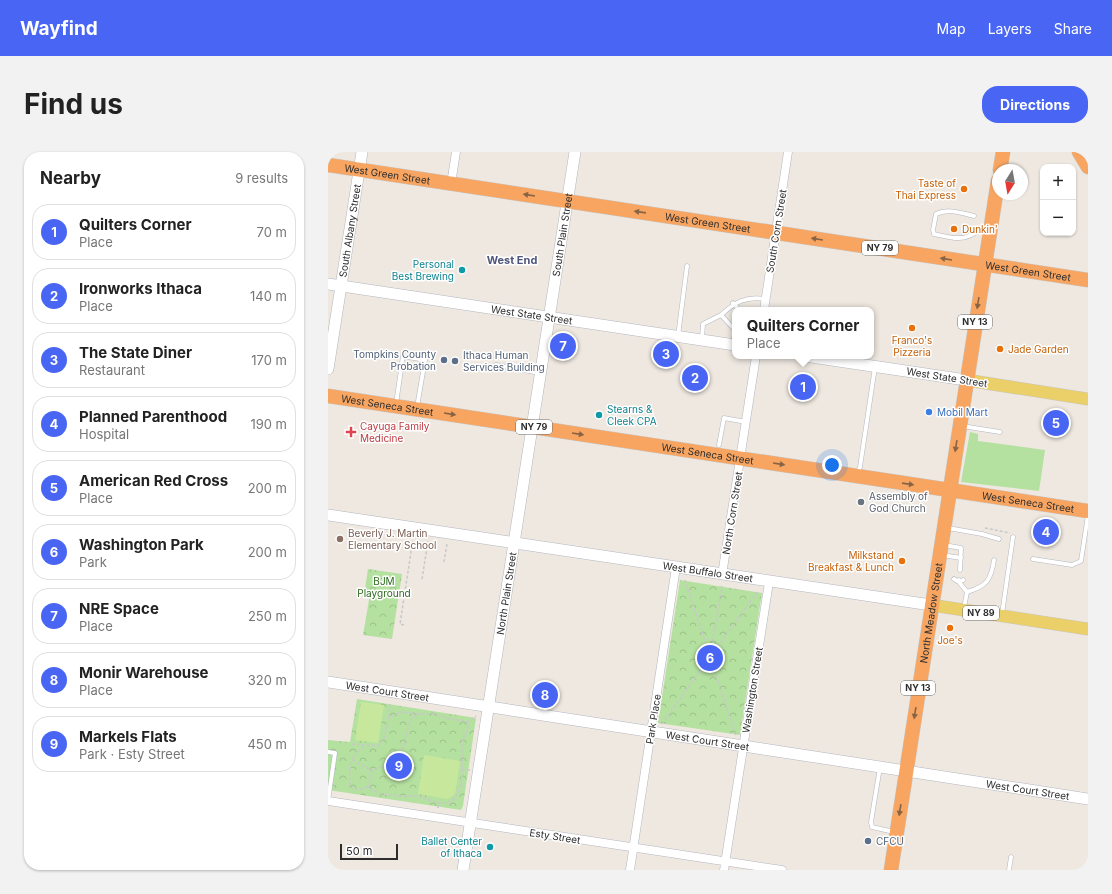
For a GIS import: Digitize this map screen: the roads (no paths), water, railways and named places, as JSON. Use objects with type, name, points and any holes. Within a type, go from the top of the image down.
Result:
[{"type":"highway","points":[[1001,164],[1003,152]]},
{"type":"highway","name":"West Green Street","points":[[328,165],[1088,280]]},
{"type":"highway","name":"NY 13","points":[[966,380],[995,200]]},
{"type":"highway","name":"North Meadow Street","points":[[891,870],[966,380]]},
{"type":"highway","name":"West Seneca Street","points":[[328,396],[1088,511]]},
{"type":"main road","name":"West State Street","points":[[966,380],[1088,399]]},
{"type":"main road","name":"West Buffalo Street","points":[[931,605],[1088,629]]},
{"type":"street","name":"South Albany Street","points":[[328,369],[362,152]]},
{"type":"street","points":[[452,184],[456,152]]},
{"type":"street","name":"South Plain Street","points":[[549,317],[575,152]]},
{"type":"street","name":"South Corn Street","points":[[764,307],[788,152]]},
{"type":"street","name":"West State Street","points":[[328,284],[732,345]]},
{"type":"street","name":"North Plain Street","points":[[463,870],[549,317]]},
{"type":"street","name":"North Corn Street","points":[[722,580],[756,359]]},
{"type":"street","name":"West State Street","points":[[826,359],[966,380]]},
{"type":"street","name":"West Buffalo Street","points":[[328,515],[676,567],[722,580],[769,582],[931,605]]},
{"type":"street","name":"Park Place","points":[[630,870],[633,847],[656,730],[676,567]]},
{"type":"street","name":"Washington Street","points":[[724,870],[769,582]]},
{"type":"street","name":"West Court Street","points":[[328,682],[656,730],[743,746],[1088,799]]},
{"type":"street","name":"Esty Street","points":[[328,801],[782,870]]},
{"type":"lane","points":[[974,216],[957,212],[941,212],[936,214],[933,230],[934,234],[961,238],[972,237],[978,231],[990,232]]},
{"type":"lane","points":[[678,336],[687,266]]},
{"type":"lane","points":[[702,340],[704,324],[721,315],[733,303],[756,297],[765,299]]},
{"type":"lane","points":[[733,303],[736,307]]},
{"type":"lane","points":[[721,315],[732,326]]},
{"type":"lane","points":[[396,406],[403,356],[425,360],[417,409]]},
{"type":"lane","points":[[496,365],[540,373]]},
{"type":"lane","points":[[857,476],[860,467],[875,366]]},
{"type":"lane","points":[[720,445],[724,418],[746,422]]},
{"type":"lane","points":[[959,425],[1000,432]]},
{"type":"lane","points":[[1033,559],[1072,565],[1078,564],[1081,561],[1088,516]]},
{"type":"lane","points":[[943,527],[1000,539]]},
{"type":"lane","points":[[1001,616],[1013,537]]},
{"type":"lane","points":[[940,549],[961,548],[960,570],[961,564]]},
{"type":"lane","points":[[940,549],[961,558]]},
{"type":"lane","points":[[967,592],[982,587],[992,574],[994,560]]},
{"type":"lane","points":[[958,580],[967,592],[963,610]]},
{"type":"lane","points":[[328,752],[335,753],[329,783],[328,801]]},
{"type":"lane","points":[[880,767],[871,822],[872,827],[896,833]]},
{"type":"lane","points":[[1009,870],[1011,857]]},
{"type":"place","name":"Taste of Thai Express","points":[[964,189]]},
{"type":"place","name":"Dunkin'","points":[[954,229]]},
{"type":"place","name":"Personal Best Brewing","points":[[462,270]]},
{"type":"place","name":"Franco's Pizzeria","points":[[912,328]]},
{"type":"place","name":"NRE Space","points":[[563,346]]},
{"type":"place","name":"Jade Garden","points":[[1000,349]]},
{"type":"place","name":"The State Diner","points":[[666,354]]},
{"type":"place","name":"Tompkins County Probation","points":[[444,360]]},
{"type":"place","name":"Ithaca Human Services Building","points":[[455,361]]},
{"type":"place","name":"Ironworks Ithaca","points":[[695,378]]},
{"type":"place","name":"Quilters Corner","points":[[803,387]]},
{"type":"place","name":"Mobil Mart","points":[[929,412]]},
{"type":"place","name":"Stearns & Cleek CPA","points":[[599,415]]},
{"type":"place","name":"American Red Cross","points":[[1056,423]]},
{"type":"place","name":"Cayuga Family Medicine","points":[[351,432]]},
{"type":"place","name":"Assembly of God Church","points":[[861,502]]},
{"type":"place","name":"Planned Parenthood","points":[[1046,532]]},
{"type":"place","name":"Beverly J. Martin Elementary School","points":[[340,539]]},
{"type":"place","name":"Milkstand Breakfast & Lunch","points":[[902,561]]},
{"type":"place","name":"Joe's","points":[[950,628]]},
{"type":"place","name":"Washington Park","points":[[710,658]]},
{"type":"place","name":"Monir Warehouse","points":[[545,695]]},
{"type":"place","name":"Markels Flats","points":[[399,766]]},
{"type":"place","name":"CFCU","points":[[868,841]]},
{"type":"place","name":"Ballet Center of Ithaca","points":[[490,847]]},
{"type":"district","name":"West End","points":[[512,260]]},
{"type":"park label","name":"BJM Playground","points":[[384,586]]}]
